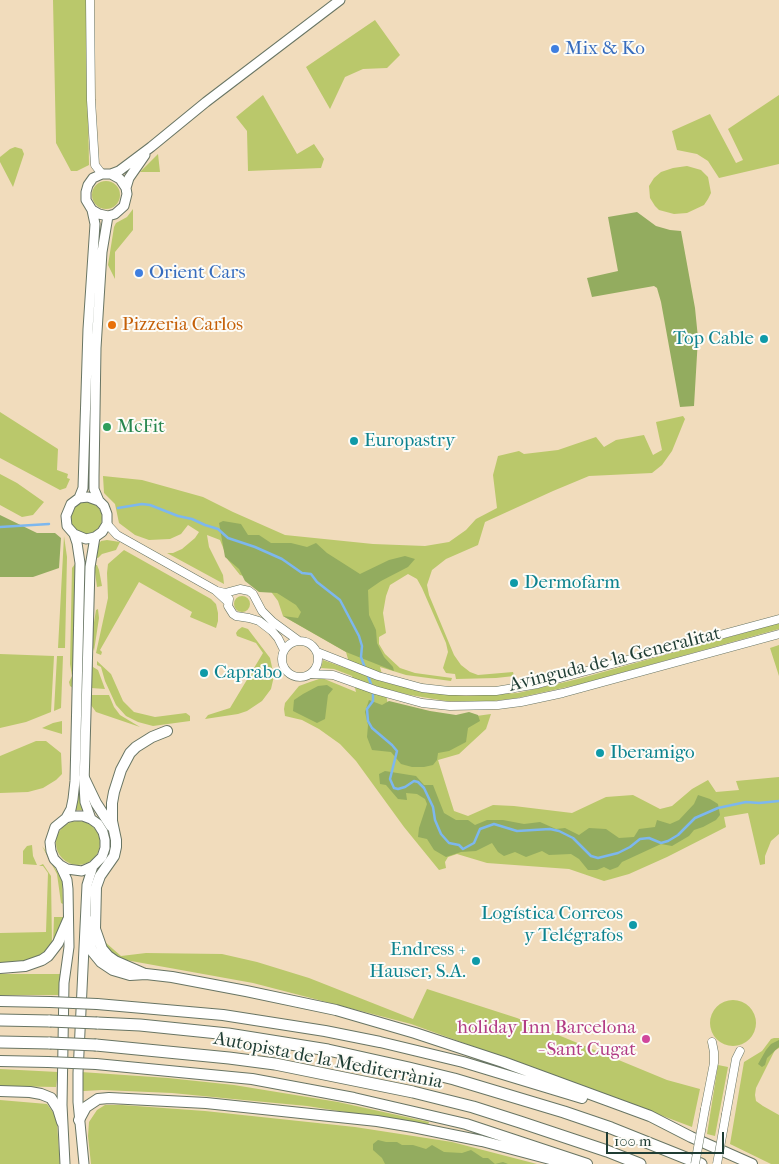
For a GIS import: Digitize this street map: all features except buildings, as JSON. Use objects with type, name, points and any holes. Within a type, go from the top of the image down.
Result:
[{"type":"highway","points":[[146,974],[108,956],[102,949],[97,939],[95,919],[96,887],[100,876],[114,856],[116,840],[112,814],[114,792],[125,761],[130,753],[141,743],[167,731]]},
{"type":"highway","points":[[84,778],[113,829]]},
{"type":"highway","points":[[0,968],[25,966],[42,960],[58,943],[68,920]]},
{"type":"highway","points":[[86,920],[88,940],[92,951],[101,962],[122,973],[130,975],[146,974],[228,987],[336,1010],[415,1033],[503,1062],[650,1116],[691,1137],[752,1164]]},
{"type":"highway","points":[[0,1001],[98,1004],[223,1015],[380,1042],[507,1074],[586,1099],[691,1137]]},
{"type":"highway","name":"Autopista de la Mediterrània","points":[[0,1020],[140,1025],[237,1036],[328,1050],[454,1079],[564,1112],[611,1128],[701,1164]]},
{"type":"highway","name":"Autopista de la Mediterrània","points":[[0,1042],[96,1045],[275,1064],[374,1083],[473,1107],[640,1164]]},
{"type":"highway","points":[[0,1061],[96,1064],[252,1079],[363,1100],[466,1124],[587,1164]]},
{"type":"highway","points":[[0,1091],[30,1092],[51,1098],[58,1109],[62,1122]]},
{"type":"highway","points":[[79,1120],[86,1107],[92,1102],[104,1098],[206,1104],[404,1125],[482,1140],[569,1164]]},
{"type":"main road","points":[[66,818],[73,800],[76,754],[80,563],[77,543],[74,534],[67,526],[66,516],[71,504],[79,498],[83,489],[84,474],[88,329],[95,224],[92,210],[86,200],[88,185],[93,178],[119,171],[152,147],[206,102],[340,0]]},
{"type":"main road","points":[[126,188],[129,178],[152,147]]},
{"type":"main road","points":[[92,210],[108,216],[115,214],[124,206],[127,194],[126,188],[120,179],[106,174]]},
{"type":"main road","points":[[91,819],[85,802],[84,778],[90,567],[97,536],[107,524],[106,510],[99,501],[94,489],[96,348],[102,252],[108,216]]},
{"type":"main road","points":[[79,498],[88,497],[99,501]]},
{"type":"main road","points":[[74,534],[86,539],[97,536]]},
{"type":"main road","points":[[60,865],[74,871],[82,871],[93,866],[102,857],[105,840],[98,824],[83,816],[66,818],[55,827],[50,842],[54,859],[60,865],[67,880],[69,947],[64,992],[62,1122],[65,1164]]},
{"type":"main road","points":[[84,1164],[79,1120],[78,1073],[87,885],[93,866]]},
{"type":"street","points":[[90,0],[91,100],[95,165],[106,174]]},
{"type":"street","points":[[107,524],[117,536],[215,590],[225,593],[240,589],[249,591],[253,594],[262,611],[273,622],[299,641],[310,644],[317,652],[318,662],[315,670],[311,674],[302,677],[296,677],[287,672],[282,663],[284,650],[272,630],[249,618],[236,616],[230,610],[228,602],[215,590]]},
{"type":"street","points":[[97,536],[117,536]]},
{"type":"street","points":[[228,602],[234,591]]},
{"type":"street","name":"Avinguda de la Generalitat","points":[[317,652],[390,680],[422,688],[449,692],[496,691],[538,684],[779,619]]},
{"type":"street","name":"Avinguda de la Generalitat","points":[[311,674],[334,676],[422,703],[450,706],[498,705],[541,698],[636,674],[779,634]]},
{"type":"street","points":[[284,650],[290,644],[299,641]]},
{"type":"street","points":[[695,1164],[714,1063],[712,1042]]},
{"type":"street","points":[[716,1164],[736,1059],[740,1051]]},
{"type":"green space","points":[[53,0],[86,0],[89,165],[77,171],[71,171],[56,143]]},
{"type":"green space","points":[[375,20],[400,55],[387,68],[363,69],[345,77],[330,109],[306,67]]},
{"type":"green space","points":[[263,95],[297,154],[314,144],[324,159],[321,168],[248,171],[247,131],[236,117]]},
{"type":"green space","points":[[779,95],[779,164],[719,178],[708,161],[697,154],[677,150],[672,131],[710,114],[736,163],[743,160],[728,129]]},
{"type":"green space","points":[[15,147],[22,149],[24,154],[13,187],[0,162],[0,157]]},
{"type":"green space","points":[[158,154],[160,172],[140,172]]},
{"type":"green space","points":[[687,166],[701,170],[708,177],[711,193],[708,199],[704,205],[687,213],[674,214],[659,210],[650,198],[649,186],[654,178],[661,172]]},
{"type":"green space","points":[[106,181],[116,185],[120,195],[116,205],[106,209],[96,205],[92,195],[96,185]]},
{"type":"green space","points":[[133,209],[133,230],[115,252],[115,279],[108,265],[114,227],[116,223],[127,217]]},
{"type":"green space","points":[[637,212],[656,226],[681,231],[695,308],[698,338],[694,406],[680,407],[657,288],[654,286],[592,297],[587,278],[618,271],[608,217]]},
{"type":"green space","points":[[92,310],[95,310],[90,463],[87,463]]},
{"type":"green space","points":[[0,412],[58,449],[57,470],[68,474],[67,478],[70,479],[66,488],[60,490],[0,458]]},
{"type":"green space","points":[[683,416],[685,419],[672,451],[662,465],[652,473],[589,476],[553,491],[485,522],[478,545],[446,559],[432,570],[427,585],[429,595],[454,655],[461,665],[478,675],[513,672],[514,676],[456,679],[455,674],[446,673],[443,668],[448,652],[446,643],[422,588],[417,579],[408,574],[390,585],[383,613],[386,633],[379,637],[379,644],[385,654],[400,668],[415,673],[452,678],[451,681],[406,675],[380,667],[384,682],[423,692],[466,696],[518,693],[578,679],[779,623],[779,629],[581,684],[517,698],[486,702],[446,701],[385,689],[388,705],[421,714],[469,717],[491,714],[486,729],[459,754],[438,760],[454,811],[468,816],[493,805],[572,813],[606,797],[633,795],[660,809],[672,806],[692,789],[708,780],[716,792],[739,790],[736,781],[779,777],[779,834],[771,841],[765,856],[765,864],[760,865],[748,813],[724,817],[726,827],[629,874],[604,881],[569,869],[487,863],[457,854],[448,857],[445,862],[446,868],[439,870],[404,827],[356,761],[340,744],[302,720],[285,716],[285,703],[299,686],[310,682],[322,678],[356,692],[352,676],[334,669],[321,668],[323,660],[351,670],[346,652],[283,616],[278,601],[263,581],[240,575],[228,560],[220,540],[207,535],[209,547],[223,575],[224,584],[167,553],[173,553],[182,549],[199,532],[188,525],[181,534],[170,539],[149,540],[135,535],[119,523],[115,504],[104,493],[103,476],[142,480],[203,497],[285,535],[373,544],[425,546],[449,542],[466,530],[476,519],[497,508],[493,475],[498,456],[519,451],[524,454],[558,450],[596,437],[604,447],[616,440],[644,435],[653,455],[662,450],[656,422]]},
{"type":"green space","points":[[0,474],[17,483],[44,502],[33,515],[22,517],[0,505]]},
{"type":"green space","points":[[86,502],[92,503],[97,507],[101,512],[101,524],[97,529],[92,533],[86,534],[80,533],[75,529],[71,524],[70,518],[71,512],[75,507],[80,503]]},
{"type":"green space","points":[[0,515],[37,533],[55,533],[61,538],[59,568],[33,577],[0,577]]},
{"type":"green space","points":[[223,521],[241,524],[248,535],[259,535],[271,543],[291,543],[307,547],[316,543],[327,553],[360,574],[389,560],[405,556],[415,559],[408,567],[368,590],[369,615],[376,630],[377,643],[394,671],[346,652],[283,616],[298,618],[301,612],[296,605],[277,593],[259,592],[245,581],[239,569],[225,557],[219,523]]},
{"type":"green space","points":[[64,536],[67,557],[65,648],[58,648]]},
{"type":"green space","points":[[101,541],[120,542],[116,550],[102,554],[98,558],[94,557]]},
{"type":"green space","points":[[124,550],[211,599],[216,604],[218,613],[216,628],[190,617],[192,612],[139,582],[100,650],[102,652],[101,655],[96,653],[108,598],[108,564]]},
{"type":"green space","points":[[75,564],[73,688],[69,682],[72,676],[70,664],[72,568]]},
{"type":"green space","points":[[84,564],[87,564],[84,688],[81,688]]},
{"type":"green space","points":[[94,565],[97,565],[99,570],[102,586],[97,587]]},
{"type":"green space","points":[[239,596],[245,596],[250,601],[248,610],[239,612],[234,607],[234,601]]},
{"type":"green space","points":[[98,609],[99,618],[94,651],[91,641],[96,610]]},
{"type":"green space","points":[[242,627],[248,629],[270,658],[274,676],[271,689],[262,701],[247,711],[205,719],[208,715],[230,708],[263,653],[256,643],[237,636],[236,633]]},
{"type":"green space","points":[[779,645],[779,676],[770,648]]},
{"type":"green space","points":[[0,654],[54,656],[51,712],[26,722],[0,728]]},
{"type":"green space","points":[[57,656],[63,656],[61,708],[54,711]]},
{"type":"green space","points":[[92,658],[93,667],[98,670],[105,689],[91,688]]},
{"type":"green space","points":[[97,661],[111,674],[123,701],[134,712],[155,717],[186,713],[190,716],[190,721],[153,726],[126,716],[116,705],[101,667],[97,665]]},
{"type":"green space","points":[[327,685],[333,689],[328,695],[325,719],[317,723],[293,711],[294,700],[318,686]]},
{"type":"green space","points":[[80,694],[83,695],[83,810],[75,810]]},
{"type":"green space","points":[[91,695],[109,695],[120,715],[140,727],[96,712],[91,705]]},
{"type":"green space","points":[[369,700],[382,705],[389,701],[456,715],[469,712],[478,715],[480,721],[468,728],[466,742],[449,751],[438,753],[437,760],[433,765],[412,767],[401,764],[391,752],[372,750],[367,737],[368,725],[365,712]]},
{"type":"green space","points":[[62,721],[62,734],[42,728],[53,723]]},
{"type":"green space","points":[[36,741],[46,741],[61,753],[62,774],[43,788],[28,792],[0,793],[0,756]]},
{"type":"green space","points":[[385,771],[416,776],[424,785],[433,785],[444,813],[456,820],[468,820],[475,825],[487,820],[503,820],[524,824],[540,822],[556,829],[565,828],[579,835],[589,828],[606,829],[619,838],[634,837],[639,829],[655,827],[657,820],[670,824],[679,820],[694,804],[698,795],[718,804],[720,815],[716,820],[694,830],[689,836],[672,846],[661,844],[622,862],[618,867],[610,870],[604,867],[597,870],[588,870],[579,859],[571,854],[549,855],[542,851],[526,857],[515,852],[504,856],[498,852],[492,843],[476,851],[461,852],[446,857],[434,850],[427,839],[418,837],[427,804],[425,799],[417,794],[406,793],[407,800],[398,799],[386,785],[380,784],[379,774]]},
{"type":"green space","points":[[78,821],[90,825],[96,831],[100,843],[96,855],[90,861],[78,865],[66,861],[60,855],[56,843],[60,831],[66,825]]},
{"type":"green space","points":[[32,845],[33,856],[37,865],[23,864],[23,851],[27,846]]},
{"type":"green space","points":[[42,846],[62,879],[63,904],[61,903],[57,874]]},
{"type":"green space","points":[[43,864],[51,876],[52,947],[45,954],[30,961],[0,963],[0,933],[46,932],[48,873],[43,866],[39,866]]},
{"type":"green space","points":[[54,917],[63,917],[62,929],[53,945]]},
{"type":"green space","points":[[105,942],[121,956],[146,953],[222,954],[257,962],[309,978],[413,1019],[427,989],[517,1018],[667,1080],[700,1089],[692,1127],[411,1024],[253,983],[120,959],[105,949]]},
{"type":"green space","points":[[0,974],[60,974],[59,995],[0,995]]},
{"type":"green space","points":[[728,1000],[738,1000],[752,1010],[756,1023],[752,1036],[746,1042],[738,1046],[728,1046],[714,1036],[710,1028],[710,1018],[720,1004]]},
{"type":"green space","points":[[779,1038],[779,1048],[775,1050],[756,1088],[755,1095],[756,1101],[779,1115],[779,1164],[771,1164],[730,1144],[744,1062],[762,1051],[771,1039]]},
{"type":"green space","points":[[779,1040],[779,1047],[767,1058],[765,1065],[762,1067],[758,1064],[766,1050],[771,1044]]},
{"type":"green space","points":[[718,1065],[728,1067],[715,1136],[707,1134]]},
{"type":"green space","points":[[0,1069],[58,1072],[56,1087],[0,1086]]},
{"type":"green space","points":[[81,1072],[234,1085],[338,1102],[429,1122],[428,1125],[307,1106],[172,1093],[84,1091],[81,1090]]},
{"type":"green space","points":[[0,1100],[47,1104],[55,1115],[57,1124],[60,1164],[0,1164]]},
{"type":"green space","points":[[105,1105],[205,1111],[355,1127],[452,1142],[537,1164],[91,1164],[88,1136],[89,1122],[97,1110]]},
{"type":"green space","points":[[378,1140],[397,1142],[402,1145],[413,1145],[426,1149],[432,1145],[444,1152],[462,1153],[471,1150],[483,1158],[488,1158],[495,1164],[385,1164],[382,1158],[373,1150],[373,1144]]},
{"type":"waterway","points":[[118,508],[142,504],[150,505],[178,516],[192,519],[218,529],[228,538],[282,559],[302,573],[311,574],[317,582],[340,600],[359,636],[362,646],[361,657],[365,668]]},
{"type":"waterway","points":[[0,527],[49,524]]},
{"type":"waterway","points":[[367,673],[372,687]]},
{"type":"waterway","points":[[373,692],[373,701],[367,709],[368,721],[372,728],[397,751],[390,779],[394,788],[398,789],[414,781],[418,782],[424,788],[433,807],[435,820],[441,834],[449,843],[459,845],[463,849],[474,843],[480,829],[494,824],[517,831],[550,829],[559,831],[573,838],[591,856],[598,858],[618,853],[640,839],[649,838],[661,843],[668,841],[678,835],[695,818],[718,808],[746,802],[779,801]]},
{"type":"place","name":"Mix & Ko","points":[[555,49]]},
{"type":"place","name":"Orient Cars","points":[[139,273]]},
{"type":"place","name":"Pizzeria Carlos","points":[[112,325]]},
{"type":"place","name":"Top Cable","points":[[764,339]]},
{"type":"place","name":"McFit","points":[[107,427]]},
{"type":"place","name":"Europastry","points":[[354,441]]},
{"type":"place","name":"Dermofarm","points":[[514,583]]},
{"type":"place","name":"Caprabo","points":[[204,673]]},
{"type":"place","name":"Iberamigo","points":[[600,753]]},
{"type":"place","name":"Logística Correos y Telégrafos","points":[[633,925]]},
{"type":"place","name":"Endress + Hauser, S.A.","points":[[476,961]]},
{"type":"place","name":"holiday Inn Barcelona - Sant Cugat","points":[[646,1039]]}]
